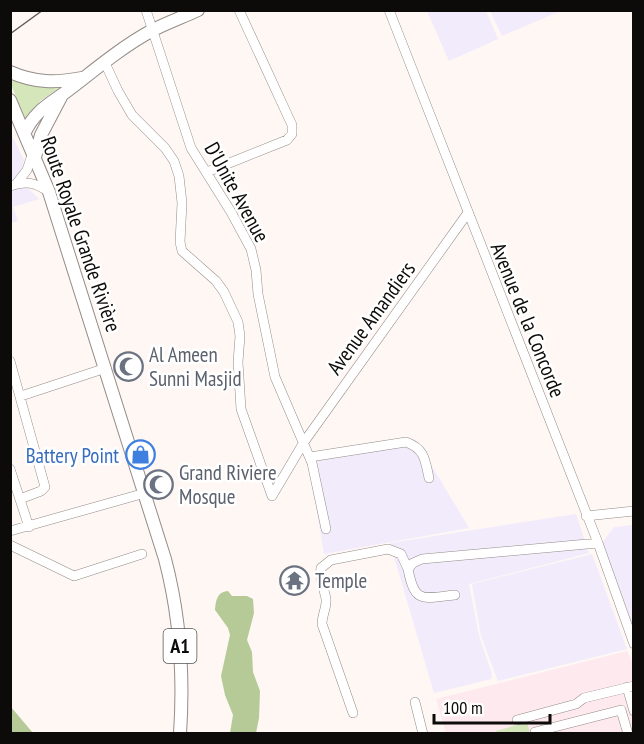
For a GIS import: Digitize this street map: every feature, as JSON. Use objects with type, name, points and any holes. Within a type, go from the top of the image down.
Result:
[{"type":"main road","points":[[25,132],[42,108],[105,63],[153,30],[198,10]]},
{"type":"main road","points":[[10,72],[46,82],[85,78]]},
{"type":"main road","points":[[34,154],[62,95]]},
{"type":"main road","name":"A1","points":[[10,100],[25,132]]},
{"type":"main road","points":[[25,132],[39,129],[48,121]]},
{"type":"main road","name":"Route Royale Grande Rivière","points":[[25,132],[50,192],[170,576],[181,658],[180,734]]},
{"type":"street","name":"D'Unite Avenue","points":[[146,10],[191,148],[251,249],[275,377],[310,457],[326,529]]},
{"type":"street","points":[[207,172],[288,140],[292,135],[292,125],[239,10]]},
{"type":"street","name":"Avenue de la Concorde","points":[[388,10],[598,543],[633,644]]},
{"type":"street","name":"Avenue Amandiers","points":[[105,63],[132,115],[165,148],[174,162],[179,176],[182,203],[180,242],[182,251],[216,281],[224,292],[238,322],[241,409],[272,496],[304,442],[467,214]]},
{"type":"street","points":[[14,185],[27,170],[34,154]]},
{"type":"street","points":[[14,185],[33,183],[50,192]]},
{"type":"street","points":[[10,362],[45,487],[41,491],[20,499]]},
{"type":"street","points":[[21,396],[106,368]]},
{"type":"street","points":[[310,457],[405,442],[415,446],[423,454],[429,478]]},
{"type":"street","points":[[10,469],[29,527]]},
{"type":"street","points":[[10,531],[145,493]]},
{"type":"street","points":[[586,516],[633,511]]},
{"type":"street","points":[[408,569],[413,563],[422,559],[598,543]]},
{"type":"street","points":[[10,545],[74,576],[142,554]]},
{"type":"street","points":[[353,713],[322,624],[326,601],[321,568],[331,560],[388,549],[401,554],[408,569],[411,587],[416,595],[423,598],[455,595]]},
{"type":"street","points":[[517,720],[531,716],[576,704],[584,698],[630,687],[633,709],[621,710],[535,733],[531,716]]},
{"type":"street","points":[[415,702],[423,734]]},
{"type":"street","points":[[621,710],[628,734]]},
{"type":"shaded area","points":[[427,11],[486,11],[498,39],[449,61]]},
{"type":"shaded area","points":[[490,11],[557,11],[502,36]]},
{"type":"shaded area","points":[[10,132],[24,160],[22,173],[28,188],[39,199],[13,207],[18,221],[11,223]]},
{"type":"shaded area","points":[[406,441],[421,448],[469,528],[324,554],[308,458]]},
{"type":"shaded area","points":[[576,514],[589,553],[469,584],[479,636],[492,674],[491,679],[434,693],[390,543]]},
{"type":"shaded area","points":[[633,525],[633,628],[601,544],[614,527]]},
{"type":"shaded area","points":[[592,554],[627,649],[498,681],[481,636],[472,584]]},
{"type":"shaded area","points":[[627,651],[633,665],[633,733],[446,733],[436,699]]},
{"type":"green space","points":[[10,73],[62,86],[40,101],[27,122],[11,85]]},
{"type":"green space","points":[[228,591],[232,596],[247,596],[253,599],[254,613],[247,640],[252,652],[253,672],[260,691],[256,733],[230,733],[233,715],[221,676],[230,635],[228,628],[215,610],[219,595]]},
{"type":"green space","points":[[11,707],[33,733],[11,733]]},
{"type":"green space","points":[[527,722],[530,733],[496,733],[496,731]]},
{"type":"tram line","points":[[10,34],[43,10]]},
{"type":"place","name":"Al Ameen Sunni Masjid","points":[[128,366]]},
{"type":"place","name":"Battery Point","points":[[140,455]]},
{"type":"place","name":"Grand Riviere Mosque","points":[[158,484]]},
{"type":"place","name":"Temple","points":[[294,580]]}]
